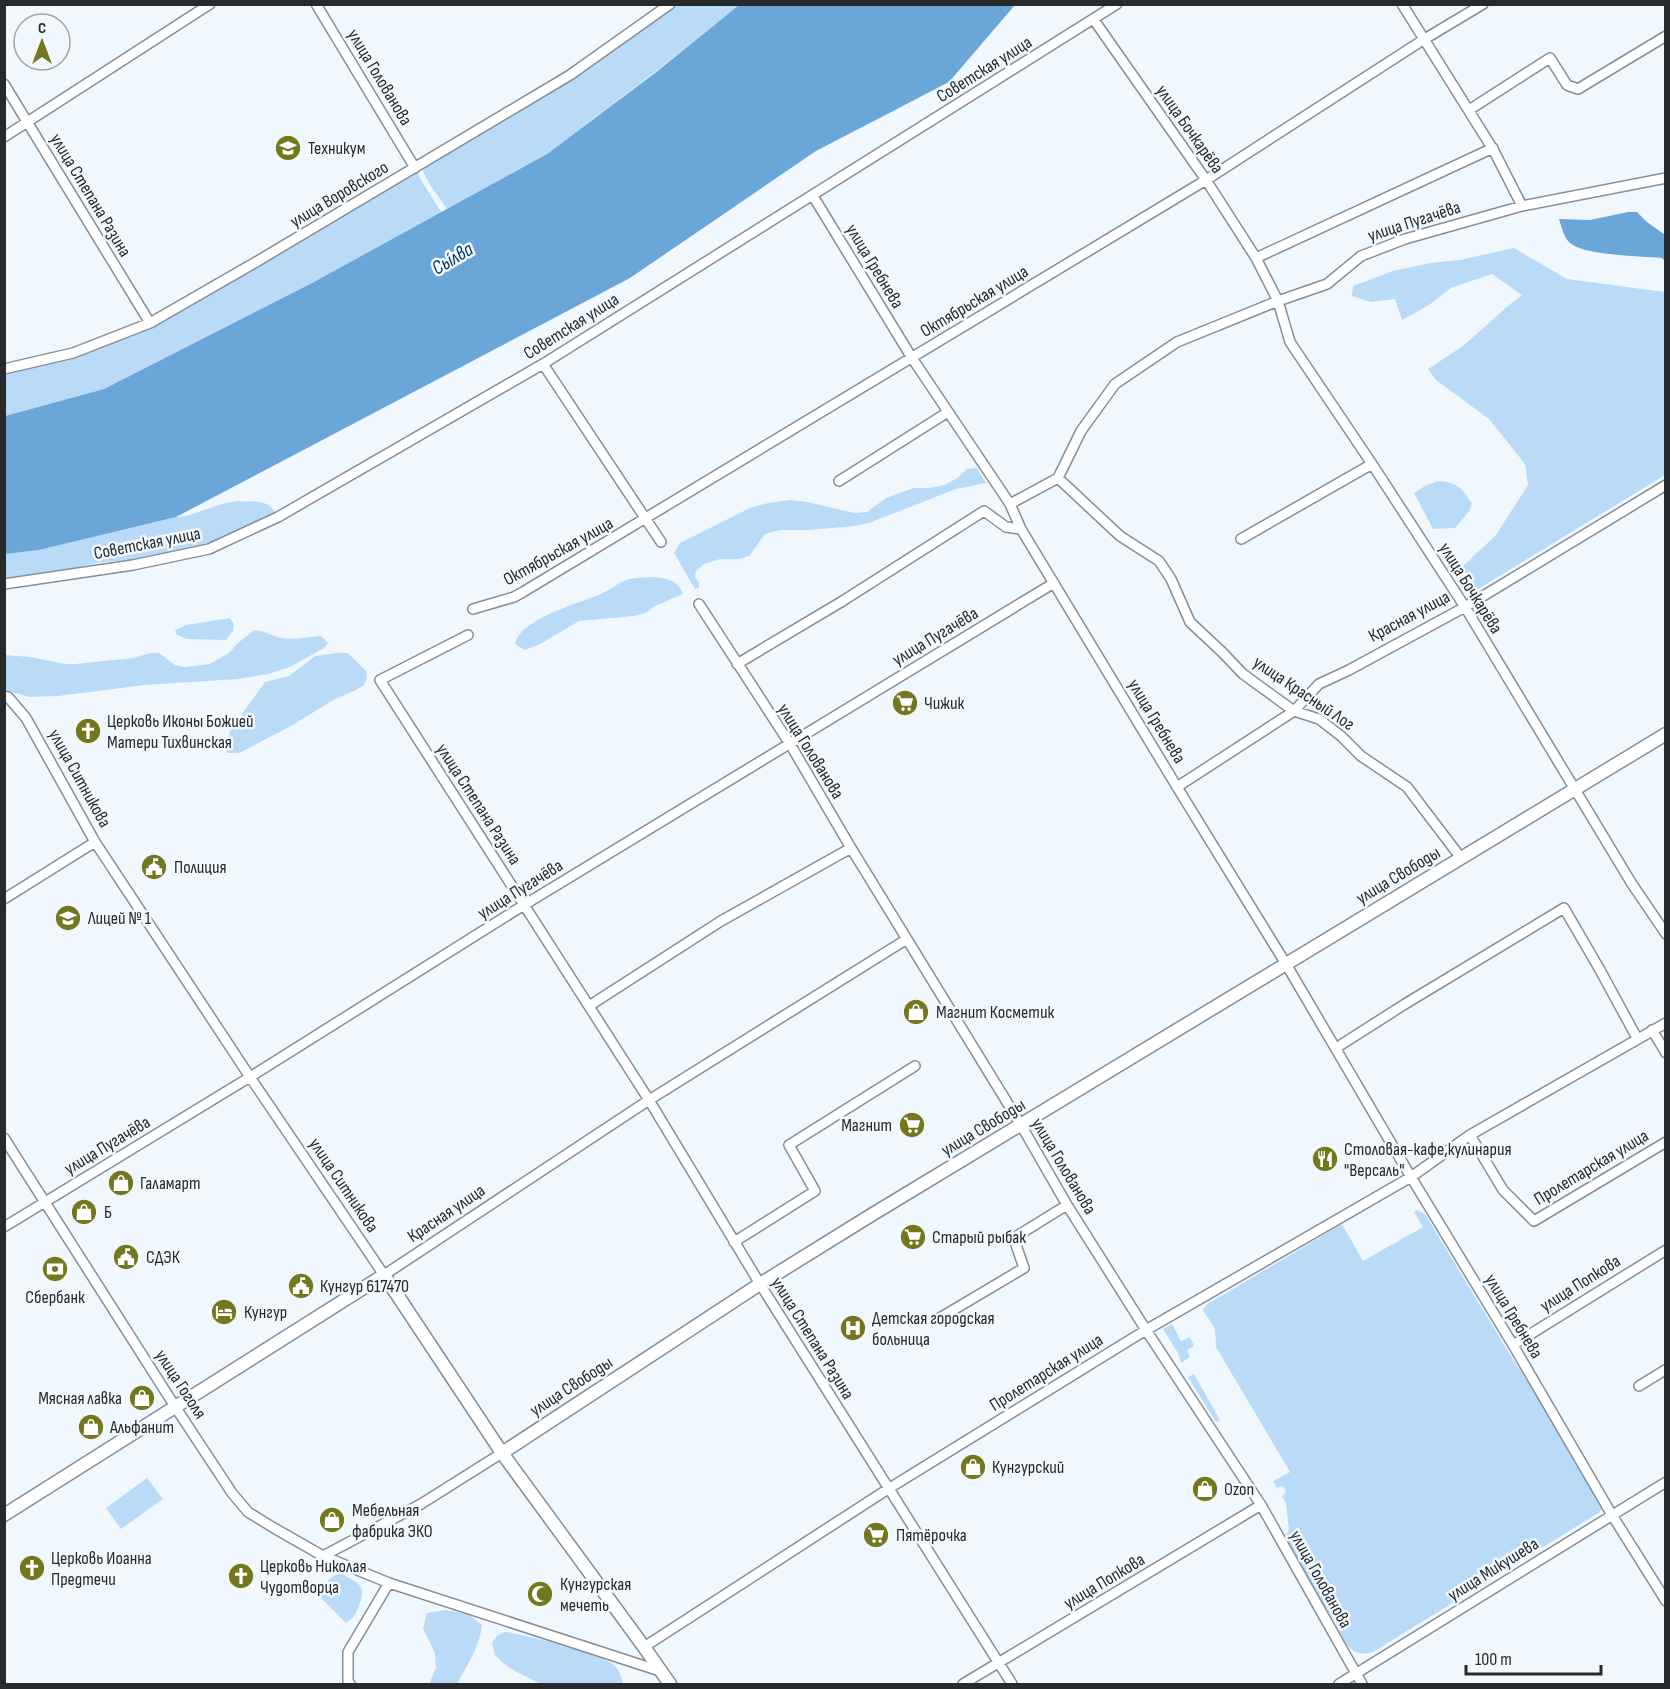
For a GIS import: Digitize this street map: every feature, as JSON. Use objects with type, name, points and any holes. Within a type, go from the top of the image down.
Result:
[{"type":"main road","name":"улица Свободы","points":[[502,1453],[760,1284],[1665,734]]},
{"type":"main road","name":"Красная улица","points":[[4,1515],[384,1275]]},
{"type":"main road","name":"улица Ситникова","points":[[384,1275],[502,1453],[670,1684]]},
{"type":"street","points":[[4,137],[210,4]]},
{"type":"street","name":"улица Голованова","points":[[316,4],[415,168]]},
{"type":"street","name":"улица Воровского","points":[[4,369],[73,353],[150,323],[570,75],[670,4]]},
{"type":"street","name":"Советская улица","points":[[4,584],[133,565],[209,549],[278,518],[543,364],[1117,4]]},
{"type":"street","points":[[1402,4],[1493,148],[1522,206]]},
{"type":"street","name":"Октябрьская улица","points":[[473,609],[514,597],[646,519],[1206,180],[1483,4]]},
{"type":"street","name":"улица Бочкарёва","points":[[1094,20],[1206,180],[1256,258],[1278,301],[1290,342],[1465,607],[1632,884],[1665,934]]},
{"type":"street","points":[[1469,110],[1550,58],[1567,85],[1578,89],[1665,36]]},
{"type":"street","name":"улица Степана Разина","points":[[4,84],[150,323]]},
{"type":"street","points":[[1256,258],[1493,148]]},
{"type":"street","name":"улица Пугачёва","points":[[1058,478],[1082,431],[1115,384],[1177,342],[1278,301],[1327,284],[1361,256],[1405,239],[1522,206],[1665,178]]},
{"type":"street","name":"улица Гребнева","points":[[813,196],[912,358],[1010,504],[1021,529],[1286,964],[1665,1601]]},
{"type":"street","points":[[543,364],[661,542]]},
{"type":"street","points":[[839,481],[948,412]]},
{"type":"street","points":[[1241,539],[1372,464]]},
{"type":"street","points":[[1010,504],[1058,478]]},
{"type":"street","name":"улица Красный Лог","points":[[1058,478],[1120,536],[1159,561],[1171,579],[1190,622],[1244,674],[1294,711],[1319,719],[1361,756],[1407,787],[1461,858]]},
{"type":"street","name":"Красная улица","points":[[1177,787],[1294,711],[1319,684],[1465,607],[1665,485]]},
{"type":"street","points":[[737,664],[841,602],[984,511],[1006,527],[1021,529]]},
{"type":"street","name":"улица Пугачёва","points":[[4,1227],[525,904],[1054,583]]},
{"type":"street","name":"улица Голованова","points":[[699,604],[790,744],[1067,1205],[1261,1505],[1362,1684]]},
{"type":"street","name":"улица Степана Разина","points":[[468,634],[380,680],[649,1100],[760,1284],[1012,1684]]},
{"type":"street","name":"улица Ситникова","points":[[4,696],[8,697],[26,718],[95,842],[249,1077],[384,1275]]},
{"type":"street","points":[[4,899],[95,842]]},
{"type":"street","points":[[589,1006],[721,921],[851,848]]},
{"type":"street","points":[[1336,1048],[1563,908],[1637,1038]]},
{"type":"street","name":"Красная улица","points":[[384,1275],[649,1100],[907,939]]},
{"type":"street","name":"Пролетарская улица","points":[[644,1647],[888,1489],[1146,1330],[1411,1177],[1470,1135],[1665,1023]]},
{"type":"street","points":[[1652,1030],[1665,1053]]},
{"type":"street","points":[[734,1242],[815,1191],[789,1145],[915,1066]]},
{"type":"street","name":"Пролетарская улица","points":[[1470,1135],[1503,1190],[1534,1221],[1665,1142]]},
{"type":"street","name":"улица Гоголя","points":[[4,1138],[176,1408],[232,1493],[248,1512],[323,1556],[389,1583],[660,1671]]},
{"type":"street","points":[[938,1319],[1024,1268],[1016,1245],[1017,1236],[1067,1205]]},
{"type":"street","name":"улица Попкова","points":[[1513,1345],[1665,1250]]},
{"type":"street","points":[[1639,1386],[1665,1370]]},
{"type":"street","name":"улица Свободы","points":[[323,1556],[422,1504],[502,1453]]},
{"type":"street","name":"улица Микушева","points":[[1339,1684],[1665,1482]]},
{"type":"street","name":"улица Попкова","points":[[963,1684],[1261,1505]]},
{"type":"street","points":[[350,1684],[348,1681],[348,1652],[389,1583]]},
{"type":"shaded area","points":[[673,5],[739,5],[547,154],[447,209],[429,183],[422,167]]},
{"type":"shaded area","points":[[415,170],[441,212],[312,283],[104,389],[5,416],[5,375],[83,353],[251,269]]},
{"type":"shaded area","points":[[1514,248],[1567,279],[1665,292],[1665,475],[1475,591],[1462,567],[1496,535],[1528,485],[1525,464],[1489,419],[1436,380],[1428,369],[1463,346],[1522,295],[1492,274],[1451,288],[1429,305],[1402,320],[1395,299],[1371,302],[1352,296],[1353,286],[1393,271]]},
{"type":"shaded area","points":[[977,468],[986,483],[956,489],[869,523],[809,530],[780,530],[765,534],[749,556],[739,559],[720,559],[704,564],[696,571],[695,577],[699,588],[695,589],[674,553],[680,543],[750,508],[790,500],[855,513],[867,512],[886,498],[913,488],[944,485],[956,479],[967,469]]},
{"type":"shaded area","points":[[1437,481],[1458,486],[1472,503],[1470,510],[1455,528],[1433,529],[1414,493]]},
{"type":"shaded area","points":[[239,501],[264,503],[275,512],[266,520],[197,548],[154,558],[103,562],[45,574],[5,579],[4,554],[39,550]]},
{"type":"shaded area","points":[[653,577],[671,581],[681,589],[683,594],[655,606],[646,613],[579,621],[540,644],[525,650],[515,644],[519,635],[527,627],[552,613],[601,594],[626,580]]},
{"type":"shaded area","points":[[230,618],[234,624],[233,631],[226,640],[187,639],[177,635],[175,630],[186,625]]},
{"type":"shaded area","points":[[254,630],[288,639],[321,636],[328,643],[324,648],[290,667],[268,674],[238,679],[145,685],[58,696],[29,697],[5,690],[5,655],[75,664],[159,653],[175,665],[185,667],[210,664],[229,653]]},
{"type":"shaded area","points":[[348,653],[366,671],[367,678],[364,685],[239,753],[227,753],[226,747],[230,731],[265,682],[289,676],[315,656]]},
{"type":"shaded area","points":[[1417,1210],[1425,1214],[1537,1395],[1602,1509],[1373,1652],[1363,1654],[1355,1652],[1344,1640],[1287,1541],[1283,1540],[1289,1530],[1286,1503],[1282,1496],[1286,1490],[1282,1486],[1277,1488],[1273,1481],[1290,1472],[1216,1347],[1215,1329],[1203,1310],[1206,1305],[1342,1224],[1363,1261],[1423,1227],[1414,1212]]},
{"type":"shaded area","points":[[1172,1324],[1181,1341],[1190,1337],[1194,1346],[1187,1350],[1190,1357],[1181,1363],[1178,1353],[1163,1329]]},
{"type":"shaded area","points":[[1194,1374],[1220,1420],[1216,1422],[1188,1377]]},
{"type":"shaded area","points":[[147,1478],[163,1499],[121,1529],[106,1508]]},
{"type":"shaded area","points":[[342,1574],[358,1583],[362,1590],[361,1601],[356,1613],[346,1623],[314,1591],[335,1575]]},
{"type":"shaded area","points":[[445,1610],[468,1614],[482,1625],[481,1633],[457,1684],[429,1684],[436,1668],[435,1653],[423,1629],[427,1613]]},
{"type":"shaded area","points":[[504,1632],[542,1640],[606,1660],[617,1668],[623,1684],[541,1684],[517,1672],[495,1655],[492,1642]]},
{"type":"water","name":"Сы́лва","points":[[739,5],[1015,5],[949,82],[816,151],[630,278],[176,517],[39,550],[5,554],[5,416],[104,389],[312,283],[547,154],[655,73]]},
{"type":"water","points":[[1637,212],[1665,235],[1665,261],[1662,258],[1585,250],[1568,241],[1559,219],[1590,220]]},
{"type":"place","name":"Техникум","points":[[288,148]]},
{"type":"place","name":"Чижик","points":[[905,703]]},
{"type":"place","name":"Церковь Иконы Божией Матери Тихвинская","points":[[88,731]]},
{"type":"place","name":"Полиция","points":[[154,867]]},
{"type":"place","name":"Лицей № 1","points":[[68,918]]},
{"type":"place","name":"Магнит Косметик","points":[[916,1012]]},
{"type":"place","name":"Магнит","points":[[912,1125]]},
{"type":"place","name":"Столовая-кафе,кулинария \"Версаль\"","points":[[1325,1159]]},
{"type":"place","name":"Галамарт","points":[[121,1183]]},
{"type":"place","name":"Б","points":[[84,1212]]},
{"type":"place","name":"Старый рыбак","points":[[913,1237]]},
{"type":"place","name":"СДЭК","points":[[126,1257]]},
{"type":"place","name":"Сбербанк","points":[[55,1269]]},
{"type":"place","name":"Кунгур 617470","points":[[301,1286]]},
{"type":"place","name":"Кунгур","points":[[224,1312]]},
{"type":"place","name":"Детская городская больница","points":[[853,1328]]},
{"type":"place","name":"Мясная лавка","points":[[142,1398]]},
{"type":"place","name":"Альфанит","points":[[91,1427]]},
{"type":"place","name":"Кунгурский","points":[[973,1467]]},
{"type":"place","name":"Ozon","points":[[1205,1489]]},
{"type":"place","name":"Мебельная фабрика ЭКО","points":[[332,1520]]},
{"type":"place","name":"Пятёрочка","points":[[876,1535]]},
{"type":"place","name":"Церковь Иоанна Предтечи","points":[[32,1568]]},
{"type":"place","name":"Церковь Николая Чудотворца","points":[[241,1576]]},
{"type":"place","name":"Кунгурская мечеть","points":[[540,1594]]}]
